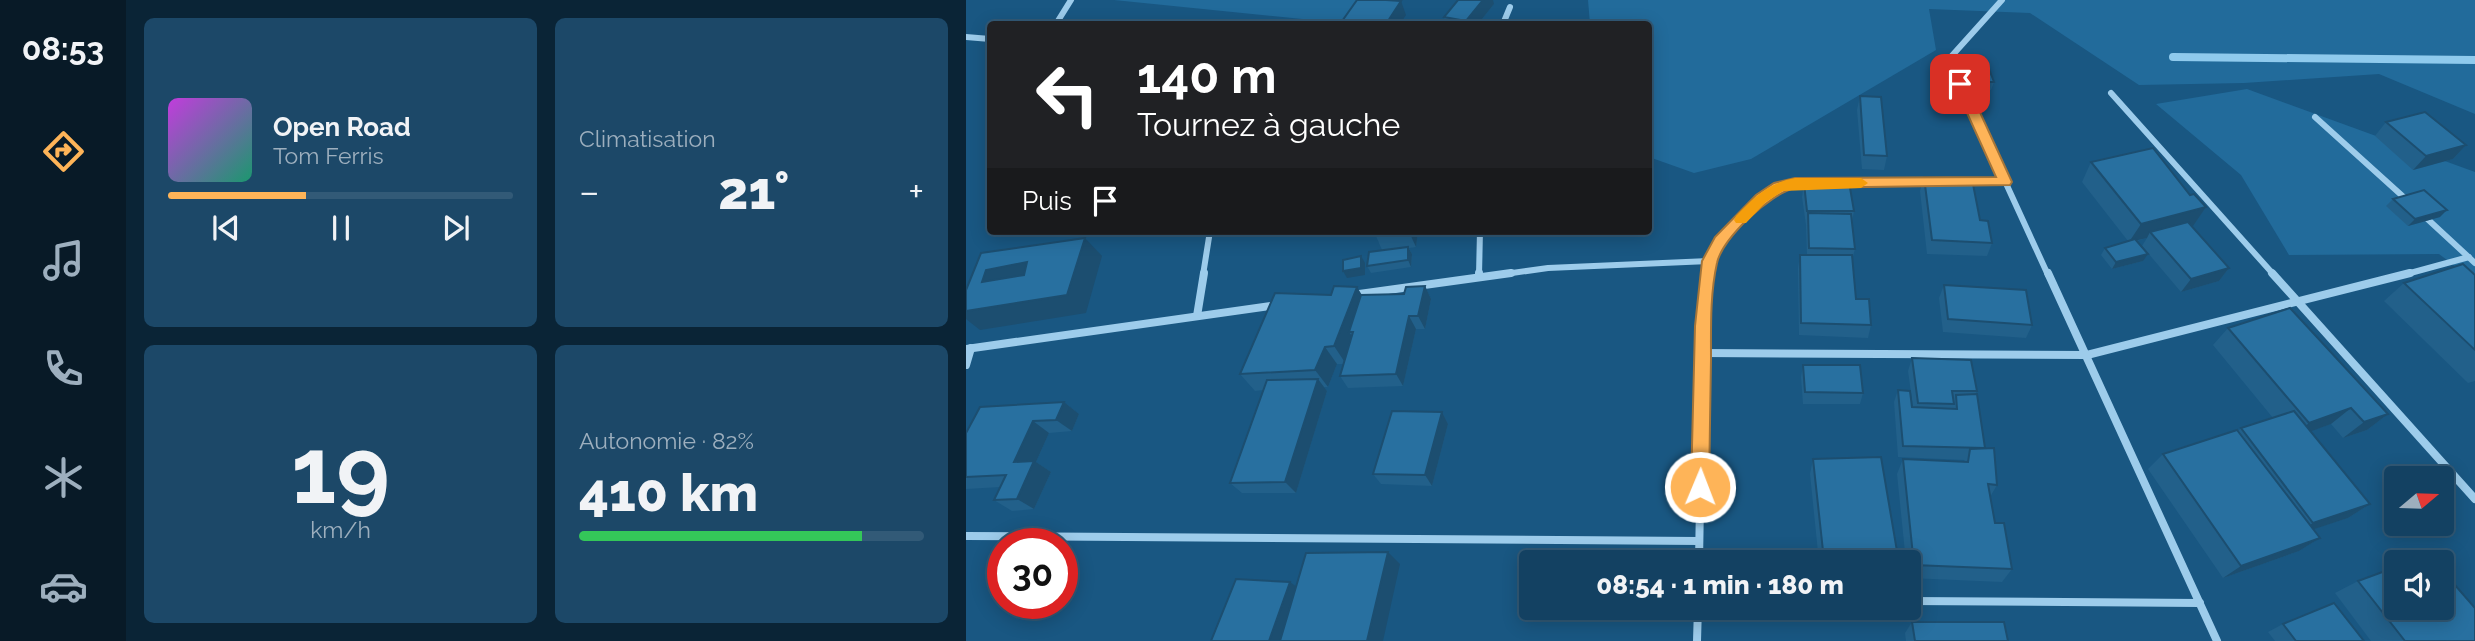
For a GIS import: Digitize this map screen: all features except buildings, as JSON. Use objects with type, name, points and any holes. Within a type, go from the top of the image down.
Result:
[{"type":"street","points":[[1058,21],[1071,0]]},
{"type":"street","points":[[2002,0],[1949,59],[2217,641]]},
{"type":"street","points":[[1504,21],[1510,7]]},
{"type":"street","points":[[966,37],[987,39]]},
{"type":"street","points":[[2111,93],[2475,499]]},
{"type":"street","points":[[2315,117],[2472,260]]},
{"type":"street","points":[[1834,183],[1940,182]]},
{"type":"street","points":[[1953,182],[2006,182]]},
{"type":"street","points":[[1699,550],[1703,353],[1709,261],[1720,241],[1770,192],[1779,186],[1795,183],[1821,183]]},
{"type":"street","points":[[1197,317],[1209,235]]},
{"type":"street","points":[[1479,277],[1480,235]]},
{"type":"street","points":[[1703,353],[2087,355],[2472,260]]},
{"type":"street","points":[[1345,296],[1548,268],[1709,261]]},
{"type":"street","points":[[966,365],[968,349],[1291,303]]},
{"type":"street","points":[[966,536],[1699,541]]},
{"type":"street","points":[[1921,601],[2200,603]]},
{"type":"street","points":[[1697,641],[1698,620]]},
{"type":"shaded area","points":[[1114,0],[1393,0],[1381,21],[1322,21]]},
{"type":"shaded area","points":[[1588,0],[2475,0],[2475,114],[2379,74],[2244,83],[2139,85],[2030,13],[1929,9],[1936,50],[1751,159],[1694,173],[1652,158],[1652,21],[1590,21]]},
{"type":"shaded area","points":[[2247,89],[2475,172],[2475,281],[2439,254],[2289,255],[2241,175],[2156,104]]},
{"type":"waterway","points":[[2173,57],[2475,60]]},
{"type":"slow traffic","points":[[1741,220],[1761,199],[1779,186],[1795,183],[1861,183]]},
{"type":"route","points":[[1700,487],[1703,326],[1709,261],[1720,241],[1761,199],[1779,186],[1795,183],[2006,182],[1960,84]]}]
